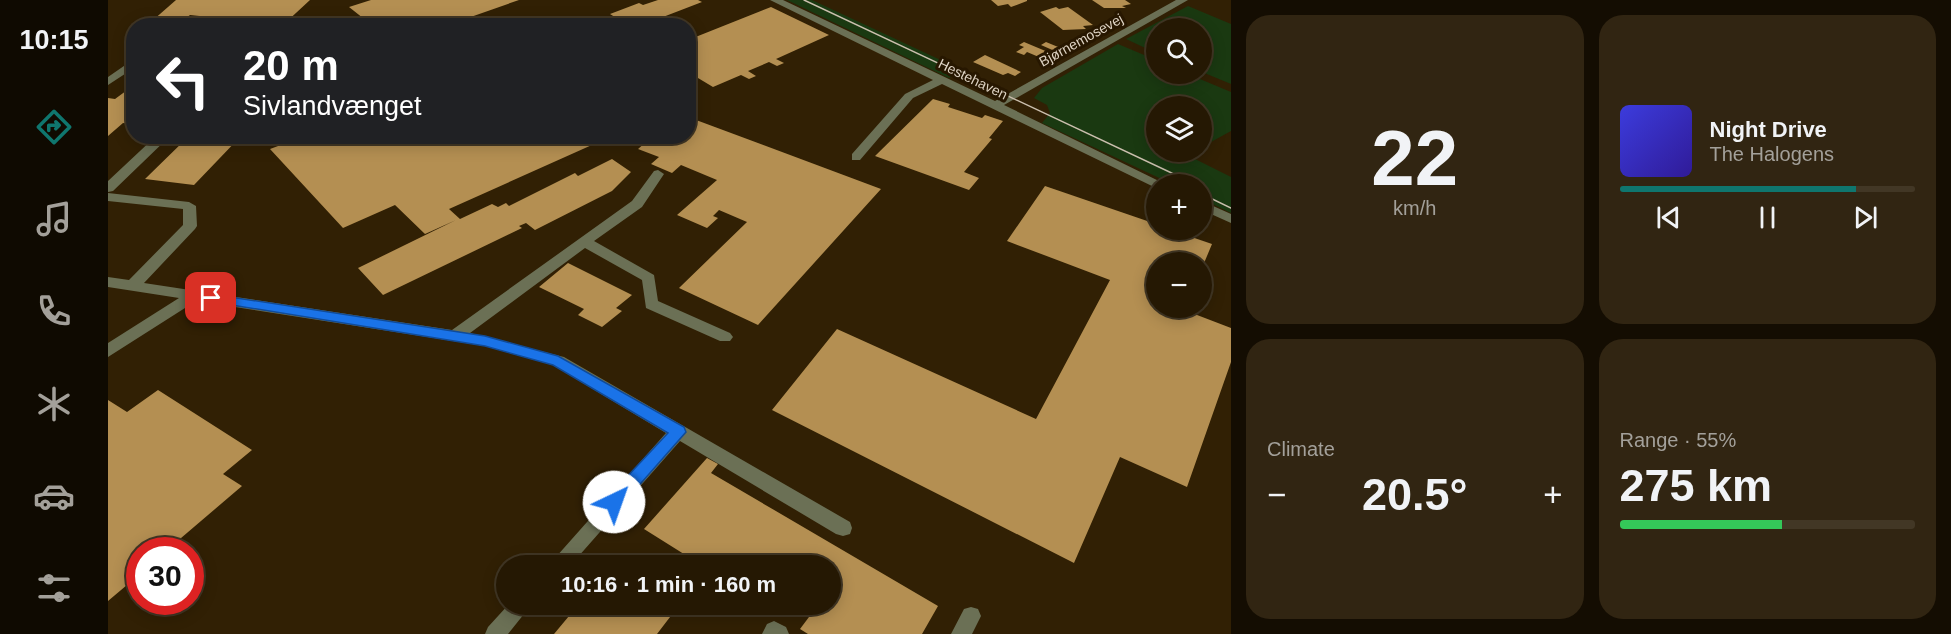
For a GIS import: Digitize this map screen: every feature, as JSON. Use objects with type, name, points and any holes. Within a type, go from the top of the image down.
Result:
[{"type":"street","name":"Hestehaven","points":[[775,0],[1146,178]]},
{"type":"street","name":"Bjørnemosevej","points":[[994,106],[1183,0]]},
{"type":"street","points":[[108,82],[126,68]]},
{"type":"street","points":[[856,157],[909,96],[941,80]]},
{"type":"street","points":[[108,188],[155,144]]},
{"type":"street","points":[[455,336],[637,204],[658,174]]},
{"type":"street","points":[[108,197],[189,206],[190,226],[132,286]]},
{"type":"street","points":[[1212,210],[1231,219]]},
{"type":"street","points":[[585,242],[649,278],[651,304],[725,337]]},
{"type":"street","points":[[108,282],[485,341],[558,361],[843,528]]},
{"type":"street","points":[[108,351],[194,295]]},
{"type":"street","points":[[567,555],[678,432]]},
{"type":"street","points":[[495,634],[512,615]]},
{"type":"street","points":[[772,634],[774,630],[779,634]]},
{"type":"green space","points":[[787,0],[812,0],[962,70],[949,78]]},
{"type":"green space","points":[[1188,6],[1231,24],[1231,84],[1212,76],[1212,18],[1165,18]]},
{"type":"green space","points":[[1146,28],[1146,48],[1126,39]]},
{"type":"green space","points":[[1118,44],[1146,56],[1146,84],[1212,84],[1231,92],[1231,131],[1212,141],[1212,96],[1146,96],[1146,162],[1201,162],[1231,177],[1231,213],[1212,204],[1212,174],[1151,174],[1042,123],[1050,113],[1047,105],[1034,98],[1042,88]]},
{"type":"building","points":[[176,0],[310,0],[291,18],[218,18],[190,15],[186,18],[155,18]]},
{"type":"building","points":[[371,0],[519,0],[468,18],[363,18],[349,7]]},
{"type":"building","points":[[658,0],[698,0],[702,2],[663,17],[665,18],[616,18],[610,14],[639,3],[643,5]]},
{"type":"building","points":[[991,0],[1027,1],[1011,7],[1008,4],[998,6]]},
{"type":"building","points":[[1092,0],[1125,0],[1131,4],[1122,6],[1126,8],[1104,8]]},
{"type":"building","points":[[771,7],[829,35],[776,59],[784,63],[777,66],[769,62],[748,71],[756,76],[749,79],[741,75],[713,87],[696,77],[696,37]]},
{"type":"building","points":[[1056,7],[1059,9],[1068,7],[1093,25],[1083,26],[1086,29],[1063,30],[1040,12]]},
{"type":"building","points":[[1024,42],[1055,55],[1046,60],[1027,52],[1024,55],[1016,52],[1024,47],[1019,45]]},
{"type":"building","points":[[1046,42],[1063,49],[1057,52],[1041,45]]},
{"type":"building","points":[[985,55],[1021,72],[1015,76],[1008,73],[1003,75],[973,62]]},
{"type":"building","points":[[126,91],[126,123],[123,123],[108,136],[108,98],[115,99]]},
{"type":"building","points":[[933,99],[950,104],[948,107],[982,118],[985,115],[1003,121],[989,138],[992,139],[964,172],[979,178],[969,190],[875,156]]},
{"type":"building","points":[[696,120],[881,189],[758,325],[679,288],[747,222],[719,210],[713,216],[718,218],[707,228],[677,215],[717,180],[681,165],[672,173],[651,164],[659,157],[638,149],[644,144],[696,144]]},
{"type":"building","points":[[181,144],[233,144],[194,185],[145,179]]},
{"type":"building","points":[[283,144],[594,144],[449,209],[460,219],[492,204],[498,207],[506,203],[509,206],[575,173],[578,176],[612,159],[631,172],[612,191],[535,230],[526,223],[519,226],[522,228],[383,295],[358,268],[456,220],[425,234],[395,205],[343,228],[270,149]]},
{"type":"building","points":[[1045,186],[1146,221],[1146,240],[1200,240],[1212,244],[1209,252],[1146,252],[1146,318],[1205,318],[1231,328],[1231,362],[1187,487],[1120,457],[1074,563],[772,410],[837,329],[1036,419],[1110,280],[1007,241]]},
{"type":"building","points":[[568,263],[632,295],[616,308],[622,311],[602,327],[578,315],[584,309],[539,287]]},
{"type":"building","points":[[158,390],[252,450],[223,474],[242,486],[182,537],[126,537],[126,586],[108,601],[108,400],[127,412]]},
{"type":"building","points":[[707,458],[718,464],[711,473],[938,606],[922,634],[808,634],[800,629],[810,615],[841,615],[841,555],[685,555],[644,529]]},
{"type":"building","points":[[570,615],[672,615],[657,634],[554,634]]},
{"type":"tram line","points":[[804,0],[1174,174]]},
{"type":"tram line","points":[[1212,199],[1231,208]]},
{"type":"route","points":[[211,298],[485,341],[558,361],[678,432],[614,502]]}]
